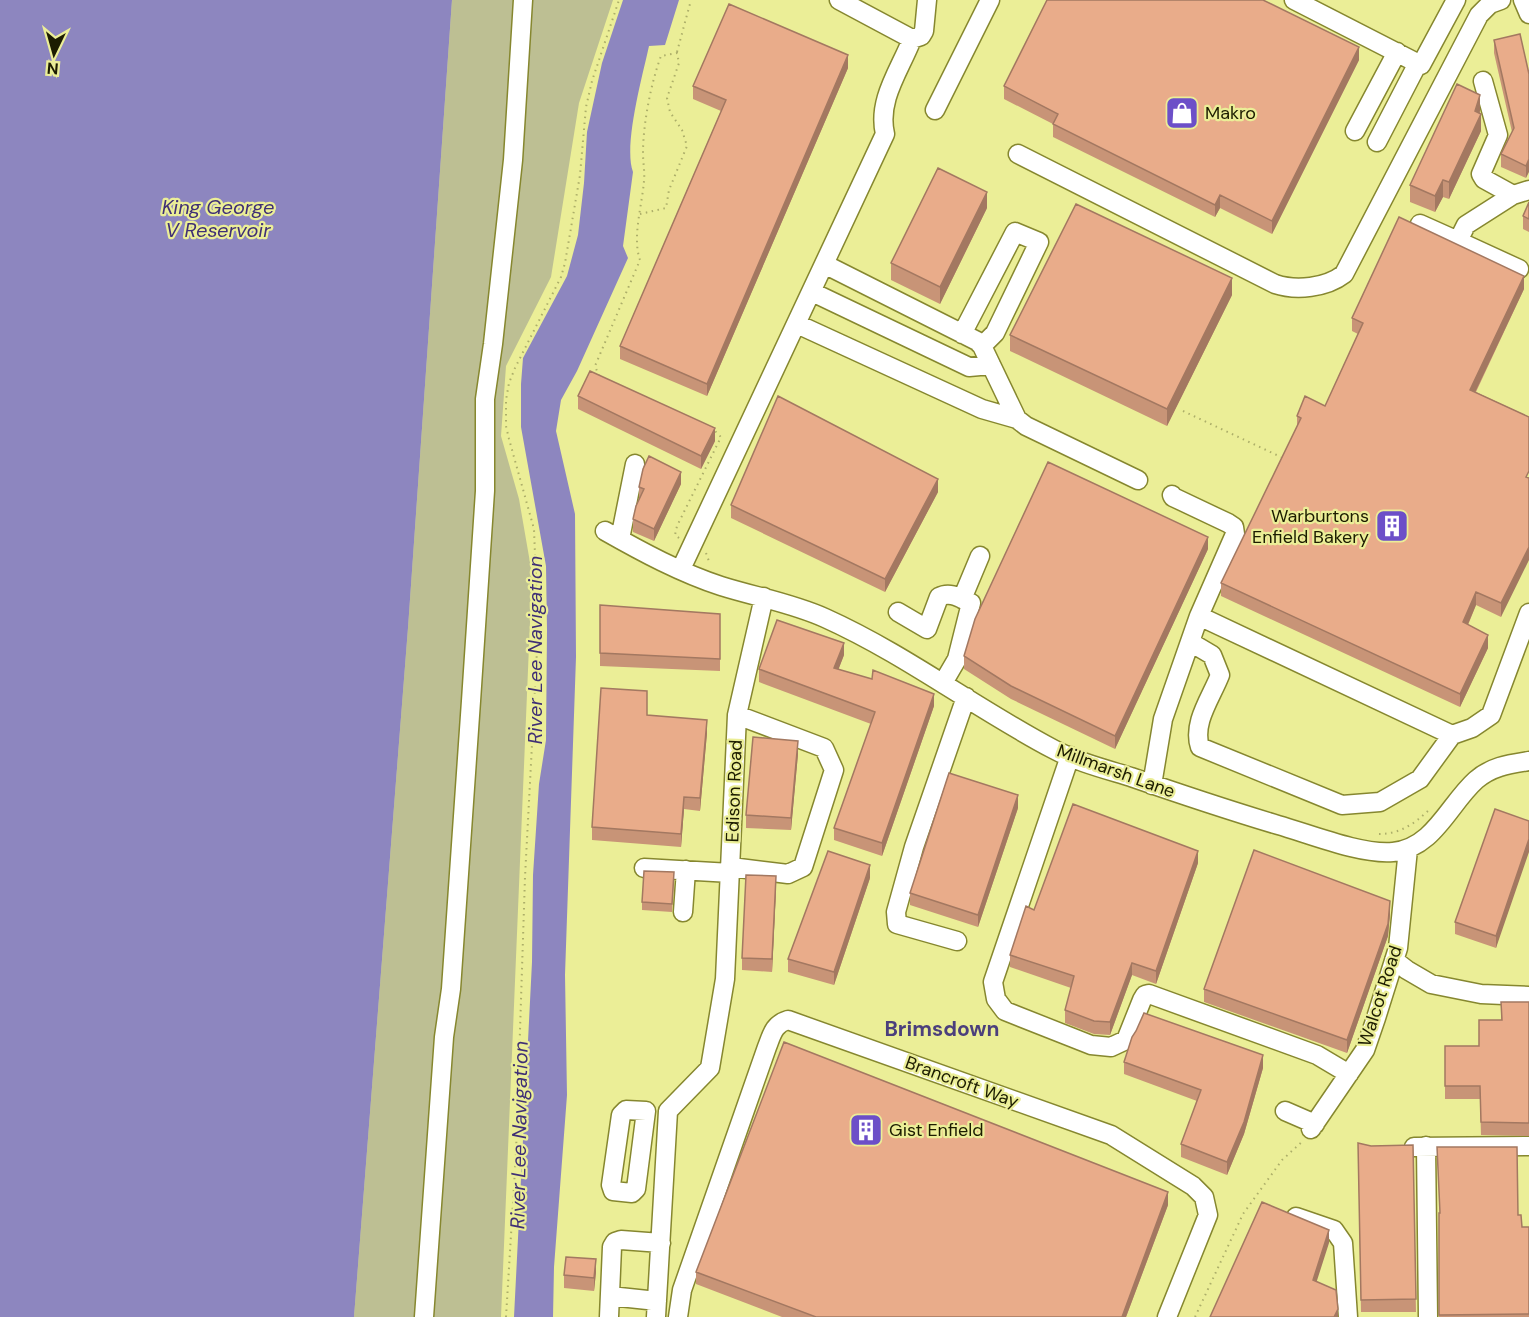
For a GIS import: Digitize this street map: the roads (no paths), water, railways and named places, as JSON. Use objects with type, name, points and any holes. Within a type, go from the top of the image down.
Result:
[{"type":"street","points":[[424,1317],[444,1038],[451,989],[485,491],[485,399],[513,160],[523,0]]},
{"type":"street","points":[[839,0],[912,39],[921,36],[924,31],[927,0]]},
{"type":"street","points":[[934,110],[990,0]]},
{"type":"street","points":[[1294,0],[1421,65],[1456,0]]},
{"type":"street","points":[[1018,154],[1275,284],[1298,287],[1332,281],[1344,274],[1479,15],[1491,4],[1501,0]]},
{"type":"street","points":[[1523,0],[1529,13]]},
{"type":"street","points":[[681,569],[885,134],[882,108],[893,99],[905,75],[904,60],[912,39]]},
{"type":"street","points":[[1355,131],[1396,52]]},
{"type":"street","points":[[1377,142],[1418,63]]},
{"type":"street","points":[[1483,81],[1498,135],[1481,174],[1484,179],[1521,193]]},
{"type":"street","points":[[1458,241],[1466,225],[1521,193]]},
{"type":"street","points":[[1420,224],[1519,269]]},
{"type":"street","points":[[962,334],[1015,232],[1039,242],[995,333],[982,346]]},
{"type":"street","points":[[824,264],[982,346],[1017,419]]},
{"type":"street","points":[[812,292],[969,367],[991,365]]},
{"type":"street","points":[[797,324],[982,409],[1017,419],[1026,426],[1138,480]]},
{"type":"street","name":"Millmarsh Lane","points":[[635,464],[612,535],[681,569],[722,586],[764,597],[825,618],[874,643],[1054,750],[1213,806],[1342,844],[1383,852],[1408,849]]},
{"type":"street","points":[[1152,784],[1163,719],[1199,616],[1235,534],[1233,527],[1228,523],[1172,495]]},
{"type":"street","points":[[962,599],[980,556]]},
{"type":"street","points":[[898,612],[927,628],[939,597],[944,594],[954,595],[971,603],[957,659],[943,683]]},
{"type":"street","name":"Edison Road","points":[[668,1111],[710,1068],[725,979],[737,716],[764,597]]},
{"type":"street","points":[[1190,642],[1212,655],[1220,675],[1199,722],[1196,736],[1200,747],[1342,805],[1380,802],[1420,779],[1452,735],[1472,728],[1491,715],[1529,613]]},
{"type":"street","points":[[1199,616],[1452,735]]},
{"type":"street","points":[[957,941],[897,924],[896,912],[914,847],[966,697]]},
{"type":"street","name":"Edison Road","points":[[731,870],[788,874],[803,867],[834,770],[824,748],[737,716]]},
{"type":"street","points":[[1070,756],[993,982],[996,999],[1005,1011],[1091,1045],[1111,1047],[1126,1040],[1142,1000],[1145,995],[1149,994],[1317,1055],[1349,1074]]},
{"type":"street","points":[[1408,849],[1434,831],[1476,780],[1503,765],[1529,761]]},
{"type":"street","name":"Walcot Road","points":[[1285,1111],[1313,1126],[1365,1050],[1398,948],[1408,849]]},
{"type":"street","points":[[644,868],[731,870]]},
{"type":"street","points":[[683,912],[686,870]]},
{"type":"street","points":[[1394,960],[1431,984],[1481,994],[1529,996]]},
{"type":"street","name":"Brancroft Way","points":[[678,1317],[682,1290],[767,1047],[775,1027],[779,1022],[788,1020],[1111,1135],[1193,1186],[1204,1197],[1208,1215],[1167,1317]]},
{"type":"street","points":[[610,1296],[657,1309],[668,1111],[646,1111]]},
{"type":"street","points":[[1426,1146],[1428,1316]]},
{"type":"street","points":[[1393,1147],[1529,1146]]},
{"type":"street","points":[[1282,1211],[1312,1224],[1334,1230],[1343,1242],[1348,1317]]},
{"type":"street","points":[[609,1317],[612,1247],[615,1242],[621,1240],[661,1243]]},
{"type":"water","name":"King George V Reservoir","points":[[0,0],[452,0],[408,628],[354,1317],[0,1317]]},
{"type":"water","points":[[623,0],[679,0],[665,45],[649,46],[635,110],[630,145],[633,172],[623,246],[628,258],[577,371],[561,400],[556,431],[575,514],[576,657],[565,975],[567,1095],[554,1267],[553,1317],[514,1317],[532,962],[533,875],[539,784],[546,740],[546,566],[521,427],[523,358],[567,276],[578,235],[587,132],[602,63]]},
{"type":"place","name":"Makro","points":[[1182,113]]},
{"type":"place","name":"Warburtons Enfield Bakery","points":[[1392,526]]},
{"type":"place","name":"Gist Enfield","points":[[866,1130]]},
{"type":"district","name":"Brimsdown","points":[[942,1029]]},
{"type":"water label","name":"River Lee Navigation","points":[[535,650]]},
{"type":"water label","name":"River Lee Navigation","points":[[519,1135]]}]
